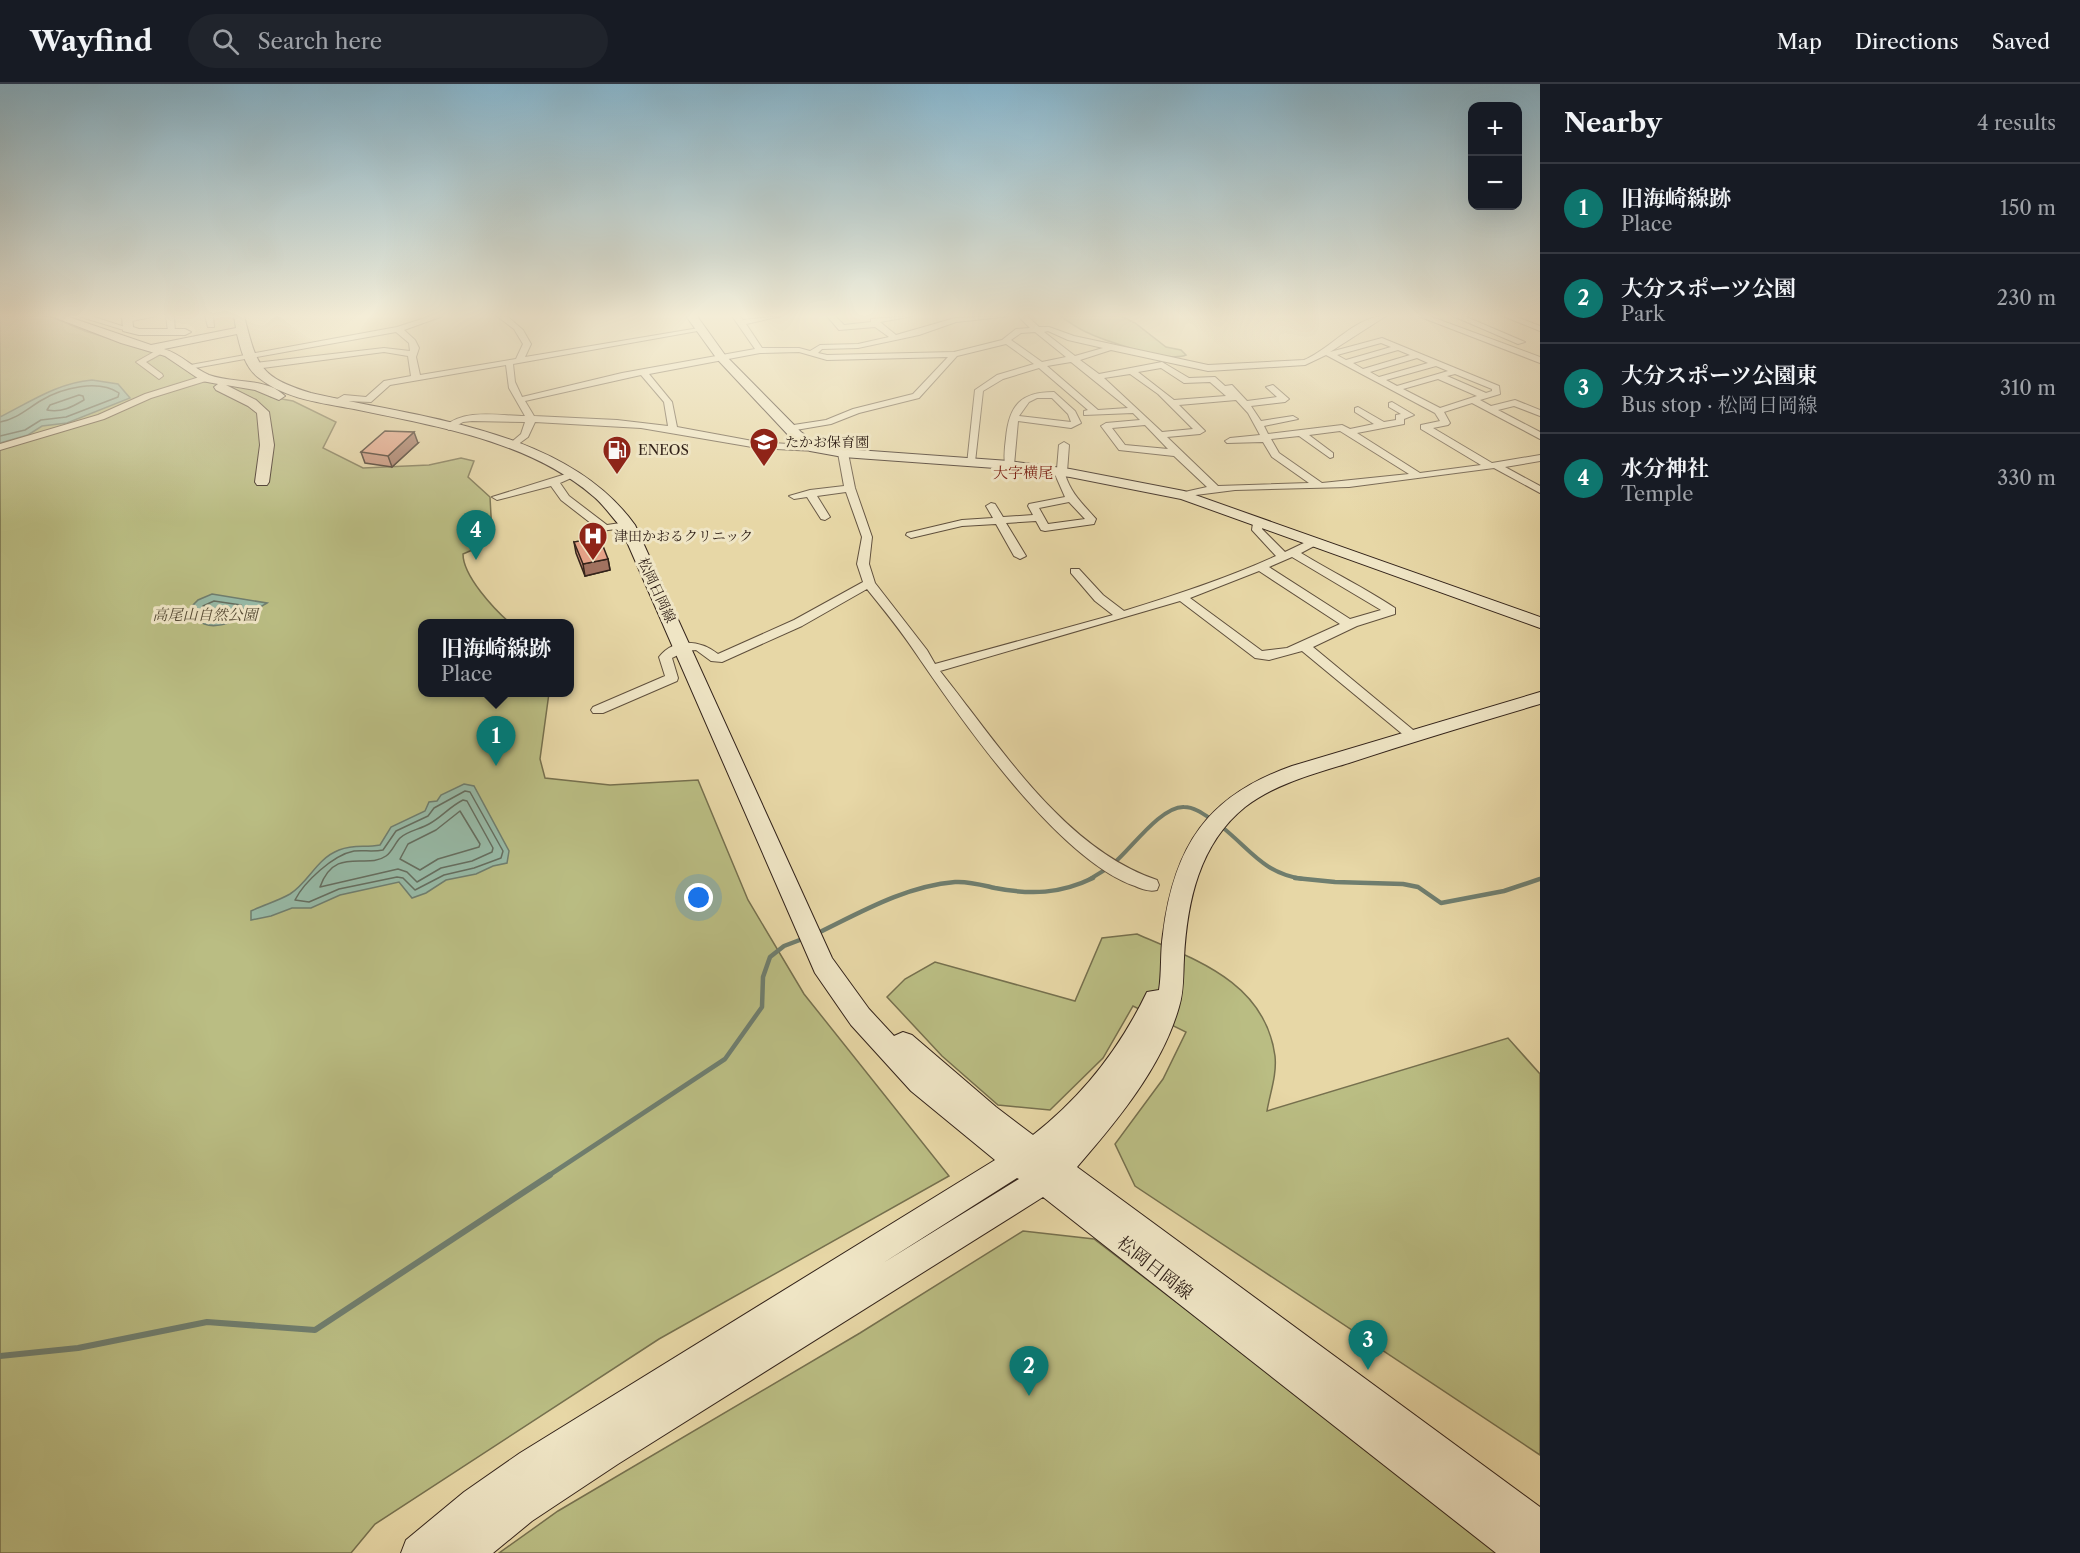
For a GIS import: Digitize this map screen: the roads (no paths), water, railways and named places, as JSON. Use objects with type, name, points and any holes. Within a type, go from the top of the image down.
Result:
[{"type":"street","points":[[0,447],[101,417],[148,396],[189,385]]},
{"type":"street","points":[[218,385],[263,412],[267,445],[262,482]]},
{"type":"street","points":[[243,385],[258,387],[279,396],[294,391]]},
{"type":"street","name":"松岡日岡線","points":[[281,385],[294,391],[336,402],[449,427],[513,445],[539,456],[598,493],[627,525],[823,965],[848,999],[897,1047],[920,1082],[1540,1529]]},
{"type":"street","points":[[336,402],[344,398],[369,400],[385,385]]},
{"type":"street","points":[[512,385],[531,419]]},
{"type":"street","points":[[519,400],[583,385]]},
{"type":"street","points":[[654,385],[668,402],[673,429]]},
{"type":"street","points":[[748,385],[803,441],[815,448]]},
{"type":"street","points":[[790,428],[828,422],[856,411],[916,396],[927,385]]},
{"type":"street","points":[[970,462],[979,390],[986,385]]},
{"type":"street","points":[[1063,385],[1095,412]]},
{"type":"street","points":[[1106,385],[1135,410],[1175,453],[1217,490]]},
{"type":"street","points":[[1149,385],[1173,403],[1200,431],[1158,435]]},
{"type":"street","points":[[1173,403],[1233,398],[1218,385]]},
{"type":"street","points":[[1228,385],[1246,404],[1264,438],[1280,460],[1304,473],[1320,486]]},
{"type":"street","points":[[1387,385],[1439,411],[1445,423],[1424,428],[1540,490]]},
{"type":"street","points":[[1395,389],[1410,385]]},
{"type":"street","points":[[1459,385],[1486,396]]},
{"type":"street","points":[[1439,411],[1497,392],[1496,388],[1488,385]]},
{"type":"street","points":[[1246,404],[1286,399],[1270,387]]},
{"type":"street","points":[[1009,465],[1013,418],[1032,396],[1054,395],[1072,413],[1076,423],[1071,425],[1013,418]]},
{"type":"street","points":[[1473,400],[1540,436]]},
{"type":"street","points":[[1489,408],[1515,403],[1540,413]]},
{"type":"street","points":[[1230,441],[1383,426],[1401,422],[1399,417],[1409,415],[1392,405]]},
{"type":"street","points":[[1072,413],[1135,410]]},
{"type":"street","points":[[1358,410],[1383,426]]},
{"type":"street","points":[[449,427],[460,420],[469,418],[589,421],[673,429],[771,447],[815,448],[843,453],[1009,465],[1060,472],[1184,495],[1312,543],[1540,623]]},
{"type":"street","points":[[513,445],[525,435],[531,419]]},
{"type":"street","points":[[1257,424],[1293,419]]},
{"type":"street","points":[[1330,419],[1418,476]]},
{"type":"street","points":[[1147,422],[1106,426],[1122,448],[1175,453]]},
{"type":"street","points":[[1526,428],[1540,424]]},
{"type":"street","points":[[1301,433],[1330,455]]},
{"type":"street","points":[[1064,445],[1060,472],[1064,490],[1091,519],[1090,522],[1045,528],[1033,506],[1070,499]]},
{"type":"street","points":[[843,453],[850,488],[867,537],[863,564],[869,583],[923,653],[932,669],[1037,800],[1080,844],[1122,874],[1151,885]]},
{"type":"street","points":[[1184,495],[1217,490],[1320,486],[1418,476],[1540,458]]},
{"type":"street","points":[[497,497],[573,476]]},
{"type":"street","points":[[554,482],[565,498],[605,529],[627,525]]},
{"type":"street","points":[[794,496],[850,488]]},
{"type":"street","points":[[810,493],[825,517]]},
{"type":"street","points":[[991,506],[1020,556]]},
{"type":"street","points":[[911,535],[962,523],[1039,518]]},
{"type":"street","points":[[1182,597],[1259,654],[1268,656],[1304,646],[1349,624],[1392,611],[1361,591],[1348,587],[1288,554],[1257,530],[1258,523]]},
{"type":"street","points":[[932,669],[1211,588],[1312,543]]},
{"type":"street","points":[[1259,566],[1349,624]]},
{"type":"street","points":[[1075,571],[1099,598],[1121,615]]},
{"type":"street","points":[[598,710],[672,678],[664,657],[671,651],[701,647],[713,658],[718,659],[798,623],[869,583]]},
{"type":"street","points":[[1304,646],[1411,734]]},
{"type":"street","points":[[465,1553],[520,1509],[1037,1166],[1133,1074],[1155,1019],[1172,988],[1172,958],[1180,894],[1194,854],[1201,841],[1223,814],[1262,786],[1285,776],[1411,734],[1540,698]]},
{"type":"street","points":[[419,1553],[476,1504],[532,1465],[1037,1166]]},
{"type":"street","name":"松岡日岡線","points":[[1037,1166],[1525,1553]]},
{"type":"water","points":[[67,385],[118,385],[130,398],[67,423],[42,426],[28,435],[0,443],[0,417],[33,399]]},
{"type":"water","points":[[212,594],[267,603],[232,622],[213,626],[197,620],[201,613],[190,608],[198,600]]},
{"type":"water","points":[[464,784],[474,786],[509,851],[507,863],[493,866],[476,874],[446,880],[426,893],[412,898],[399,882],[340,895],[311,908],[292,908],[251,920],[251,911],[290,894],[331,854],[350,847],[380,845],[391,827],[425,811],[429,802],[437,801],[441,795]]},
{"type":"waterway","points":[[1114,863],[1156,821],[1175,809],[1192,808],[1214,821]]},
{"type":"waterway","points":[[1222,827],[1267,866],[1278,872],[1301,879]]},
{"type":"waterway","points":[[1090,879],[1108,868]]},
{"type":"waterway","points":[[818,933],[884,901],[937,884],[965,882],[1008,890],[1045,892],[1069,887],[1093,878]]},
{"type":"waterway","points":[[1295,878],[1301,879]]},
{"type":"waterway","points":[[1301,879],[1403,884],[1418,887],[1441,903],[1504,891],[1540,879]]},
{"type":"waterway","points":[[548,1176],[725,1059],[762,1007],[763,977],[770,957],[784,946],[805,938]]},
{"type":"waterway","points":[[0,1356],[78,1348],[207,1322],[315,1330],[550,1175]]},
{"type":"place","name":"たかお保育園","points":[[764,468]]},
{"type":"place","name":"ENEOS","points":[[617,476]]},
{"type":"place","name":"水分神社","points":[[476,560]]},
{"type":"place","name":"津田かおるクリニック","points":[[593,562]]},
{"type":"place","name":"旧海崎線跡","points":[[496,766]]},
{"type":"place","name":"大分スポーツ公園東","points":[[1368,1370]]},
{"type":"place","name":"大分スポーツ公園","points":[[1029,1396]]},
{"type":"district","name":"大字横尾","points":[[1023,473]]},
{"type":"park label","name":"高尾山自然公園","points":[[205,615]]}]
